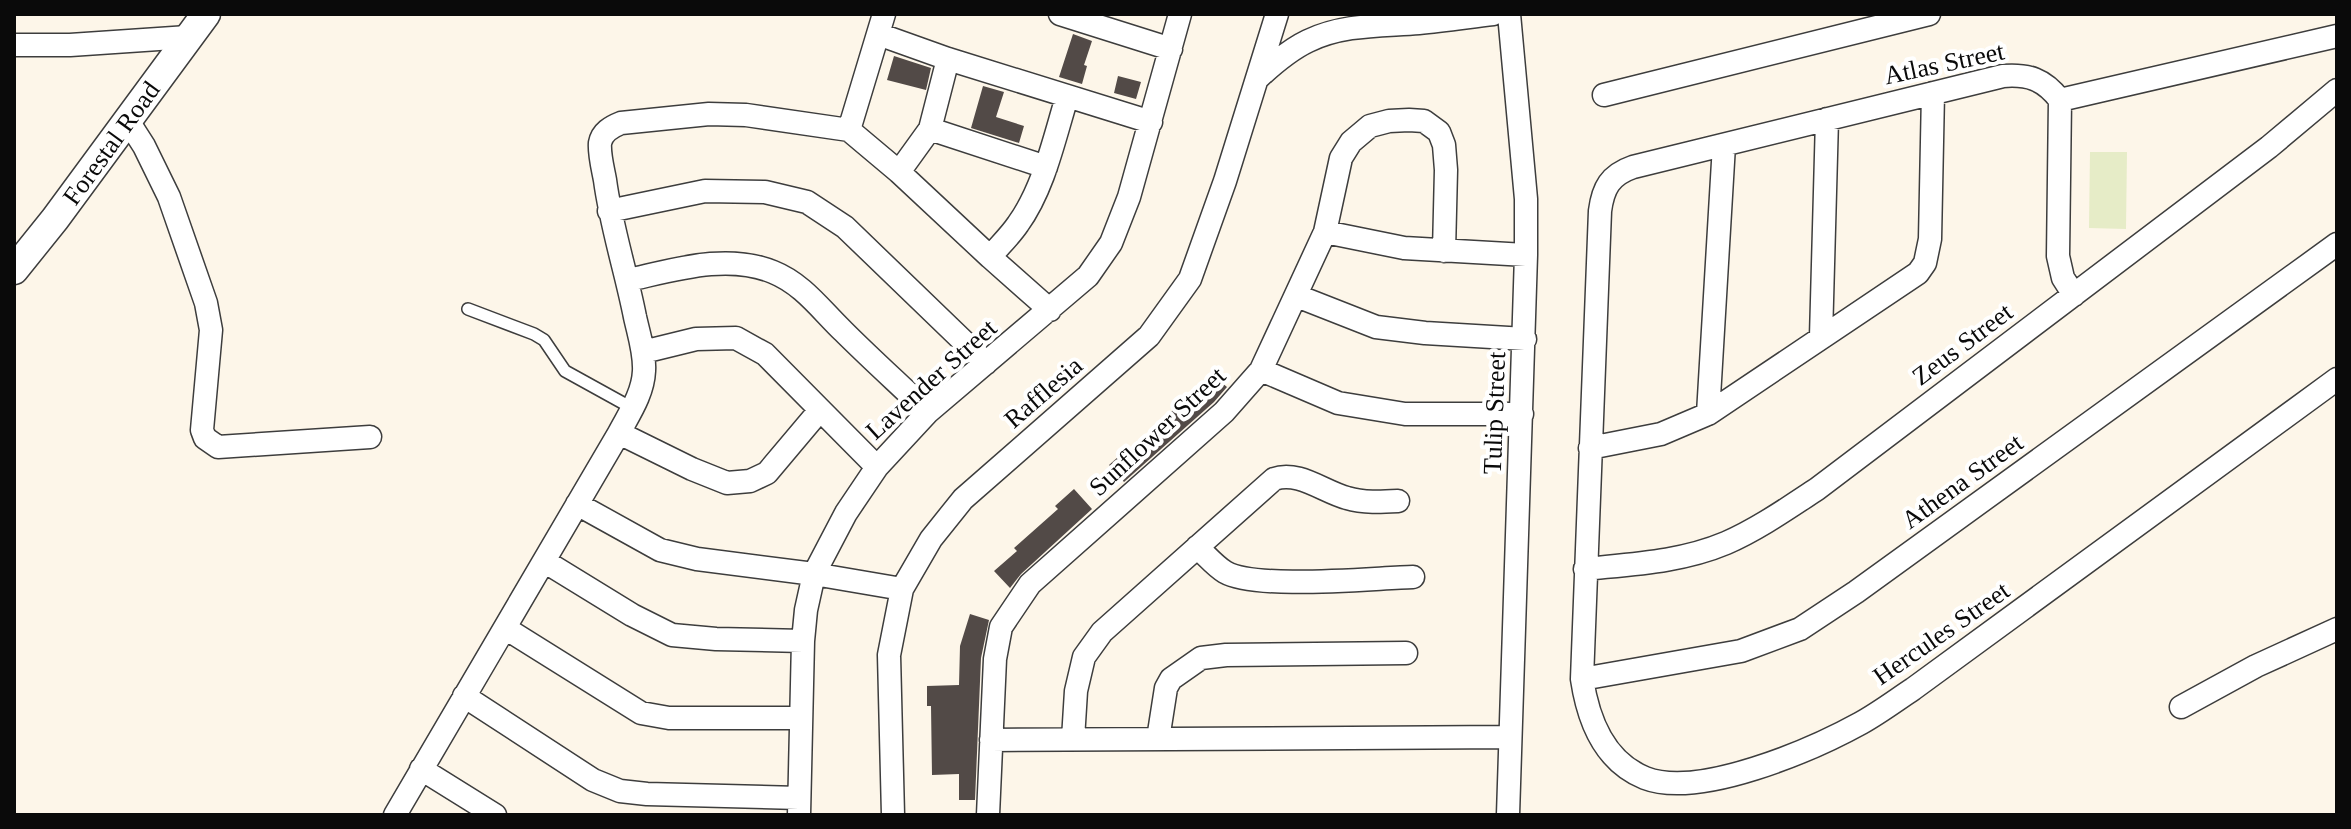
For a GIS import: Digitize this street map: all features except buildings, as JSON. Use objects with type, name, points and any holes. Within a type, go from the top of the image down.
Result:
[{"type":"street","name":"Forestal Road","points":[[14,270],[206,14]]},
{"type":"street","points":[[1060,14],[1171,49]]},
{"type":"street","name":"Lavender Street","points":[[799,806],[803,641],[814,574],[846,513],[877,467],[928,412],[1088,276],[1111,243],[1129,197],[1180,14]]},
{"type":"street","name":"Rafflesia","points":[[893,815],[889,655],[902,589],[931,539],[963,499],[1149,336],[1190,279],[1277,14]]},
{"type":"street","points":[[1258,78],[1278,59],[1344,21],[1419,23],[1493,14]]},
{"type":"street","name":"Tulip Street","points":[[1508,815],[1526,255],[1526,199],[1509,14]]},
{"type":"street","points":[[1604,95],[1929,14]]},
{"type":"street","points":[[849,130],[881,24],[948,59],[1151,122]]},
{"type":"street","points":[[2074,295],[2063,278],[2058,256],[2060,100],[2337,36]]},
{"type":"street","points":[[14,45],[70,45],[188,37]]},
{"type":"street","points":[[899,172],[930,129],[948,59]]},
{"type":"street","name":"Atlas Street","points":[[1608,183],[1633,167],[2003,76],[2029,76],[2040,80],[2060,100]]},
{"type":"street","name":"Zeus Street","points":[[1585,569],[1687,556],[1726,543],[1763,524],[1817,489],[2074,295],[2269,147],[2337,90]]},
{"type":"street","points":[[1590,448],[1661,434],[1708,414],[1918,273],[1925,263],[1930,239],[1933,93]]},
{"type":"street","points":[[990,257],[1029,207],[1046,167],[1067,97]]},
{"type":"street","points":[[395,815],[619,433],[642,383],[643,352],[609,211],[600,144],[609,128],[621,123],[709,114],[746,115],[849,130],[1050,310]]},
{"type":"street","points":[[1821,337],[1827,119]]},
{"type":"street","points":[[128,121],[150,156],[169,197],[206,303],[211,330],[202,430],[205,438],[218,447],[370,437]]},
{"type":"street","name":"Sunflower Street","points":[[988,815],[995,659],[1001,627],[1030,584],[1224,412],[1261,370],[1325,232],[1341,158],[1351,142],[1370,126],[1389,121],[1424,121],[1439,132],[1444,145],[1446,170],[1444,251]]},
{"type":"street","points":[[930,129],[1046,167]]},
{"type":"street","points":[[1708,414],[1724,145]]},
{"type":"street","name":"Hercules Street","points":[[1608,183],[1600,211],[1582,679],[1590,720],[1599,737],[1612,755],[1645,778],[1667,783],[1700,781],[1747,771],[1805,749],[1860,723],[1913,689],[2337,379]]},
{"type":"street","points":[[609,211],[705,191],[765,192],[807,202],[845,227],[986,363]]},
{"type":"street","points":[[1325,232],[1404,248],[1526,255]]},
{"type":"street","name":"Athena Street","points":[[1582,679],[1741,651],[1800,629],[1856,592],[2337,244]]},
{"type":"street","points":[[628,280],[703,264],[739,265],[772,271],[801,288],[928,412]]},
{"type":"street","points":[[1297,296],[1376,327],[1525,339]]},
{"type":"street","points":[[643,352],[696,339],[736,338],[765,354],[877,467]]},
{"type":"street","points":[[1261,370],[1338,403],[1405,414],[1522,414]]},
{"type":"street","points":[[619,433],[727,483],[750,481],[767,473],[820,410]]},
{"type":"street","points":[[1073,739],[1076,691],[1084,657],[1102,632],[1274,479],[1289,475],[1348,499],[1398,501]]},
{"type":"street","points":[[577,504],[660,550],[697,559],[902,589]]},
{"type":"street","points":[[1197,547],[1225,572],[1245,579],[1274,582],[1413,577]]},
{"type":"street","points":[[544,561],[632,615],[672,635],[803,641]]},
{"type":"street","points":[[505,628],[641,713],[669,718],[801,718]]},
{"type":"street","points":[[2181,707],[2256,666],[2337,629]]},
{"type":"street","points":[[1158,739],[1166,688],[1171,679],[1201,658],[1406,653]]},
{"type":"street","points":[[464,696],[593,780],[620,791],[799,806]]},
{"type":"street","points":[[991,740],[1510,737]]},
{"type":"street","points":[[421,769],[495,815]]},
{"type":"lane","points":[[468,309],[544,340],[565,371],[632,408]]},
{"type":"green space","points":[[2090,152],[2127,152],[2126,229],[2089,228]]}]
